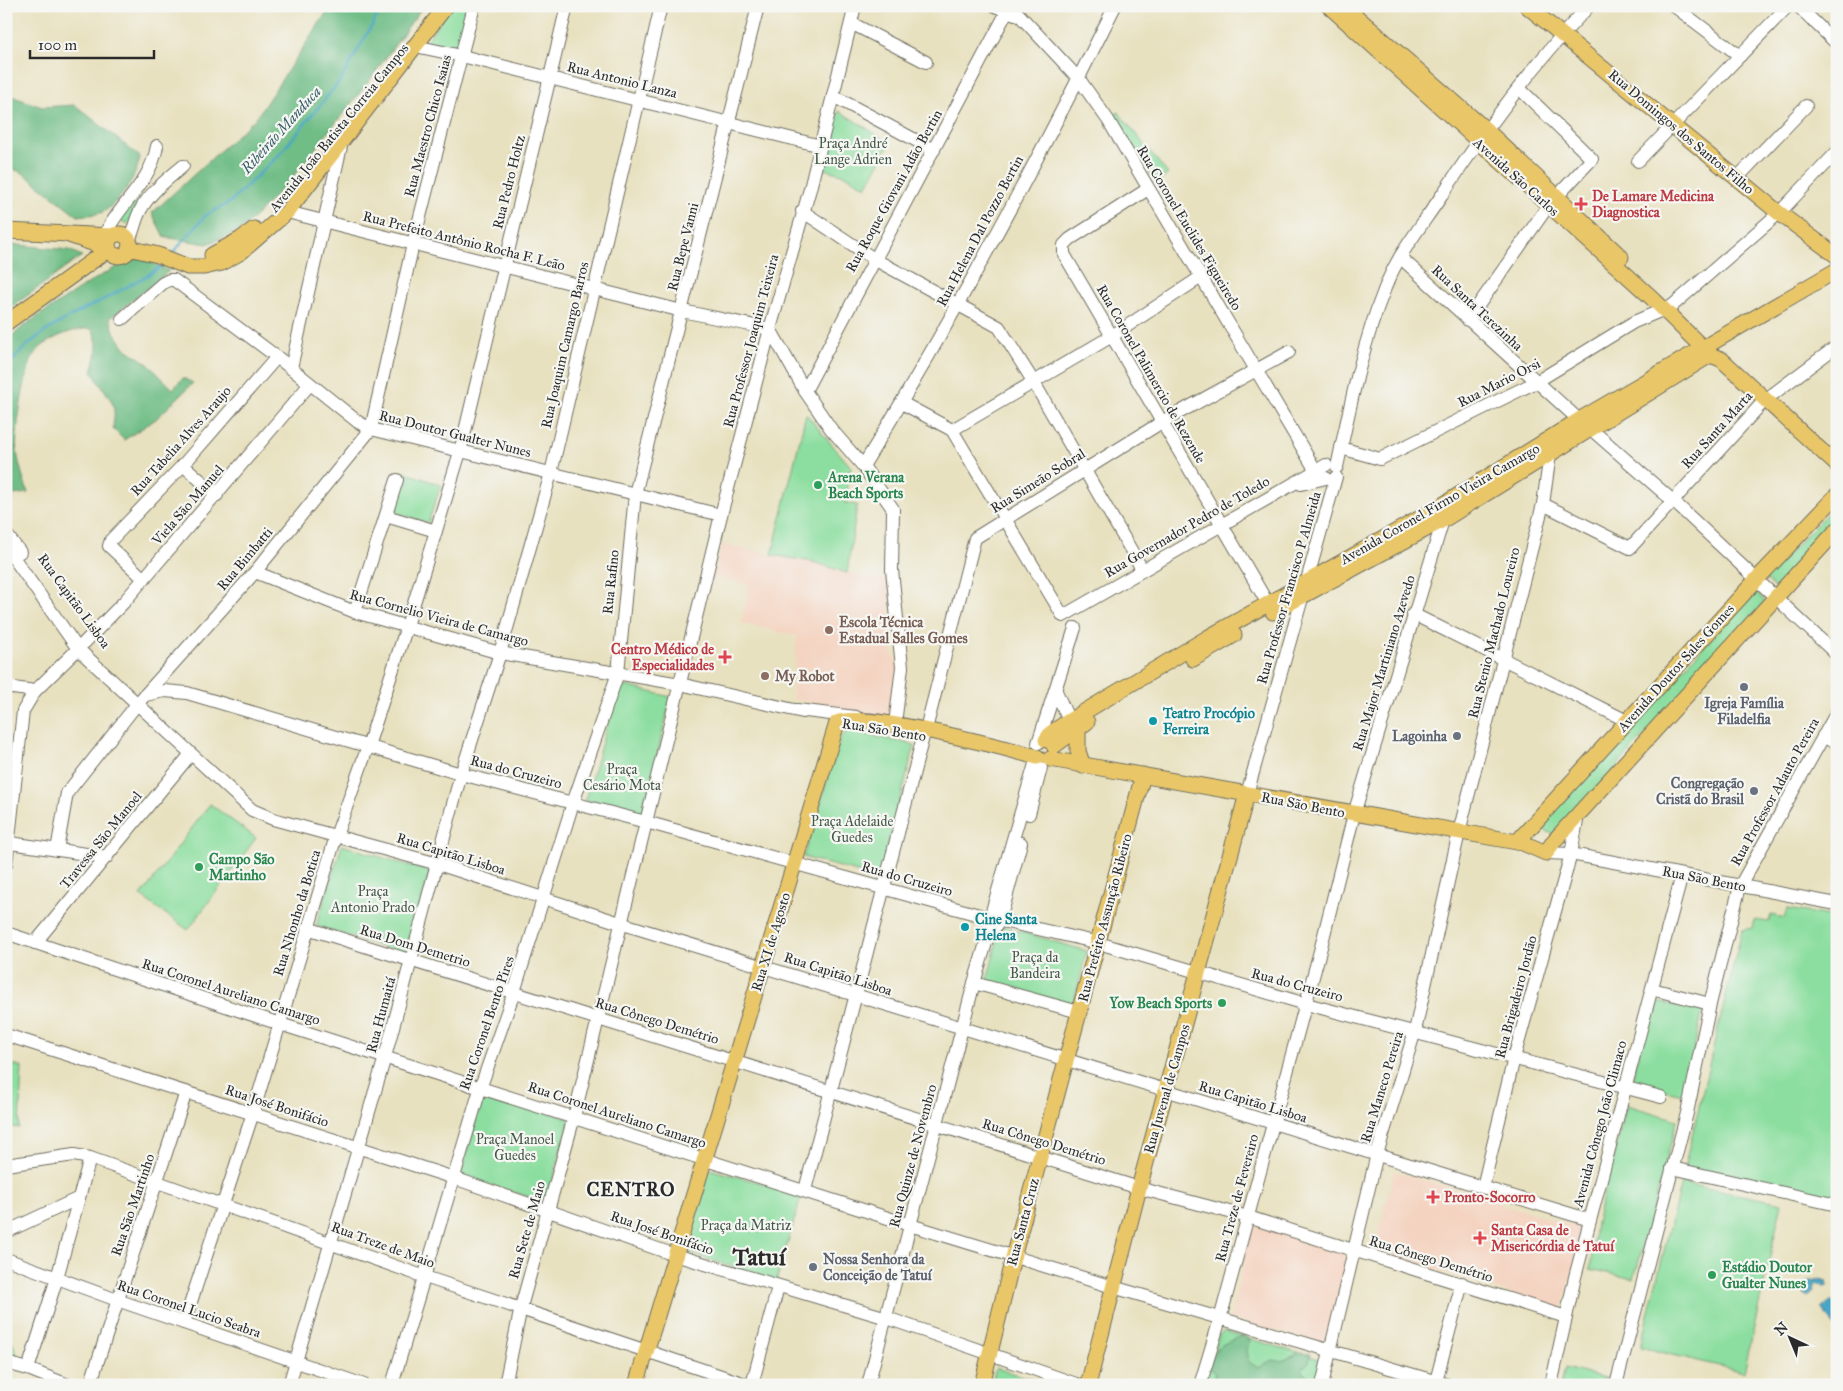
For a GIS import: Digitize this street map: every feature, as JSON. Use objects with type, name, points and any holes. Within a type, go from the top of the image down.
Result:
[{"type":"main road","name":"Avenida João Batista Correia Campos","points":[[176,258],[206,257],[220,252],[242,239],[278,207],[437,6]]},
{"type":"main road","name":"Avenida João Batista Correia Campos","points":[[129,244],[161,252],[176,258],[188,266],[204,268],[222,263],[242,252],[287,212],[446,6]]},
{"type":"main road","name":"Avenida São Carlos","points":[[1329,6],[1482,137]]},
{"type":"main road","name":"Avenida São Carlos","points":[[1344,6],[1482,137],[1668,307],[1764,400],[1837,465]]},
{"type":"main road","name":"Rua Domingos dos Santos Filho","points":[[1527,6],[1779,213],[1837,256]]},
{"type":"main road","points":[[6,231],[66,234],[110,244],[123,255],[129,244]]},
{"type":"main road","points":[[66,234],[110,244]]},
{"type":"main road","points":[[86,240],[92,248],[90,264]]},
{"type":"main road","points":[[6,323],[90,264],[110,244]]},
{"type":"main road","points":[[6,334],[30,315],[106,265],[110,244]]},
{"type":"main road","name":"Avenida Coronel Firmo Vieira Camargo","points":[[1045,750],[1051,733],[1073,724],[1305,588],[1440,514],[1546,449],[1592,430],[1837,270]]},
{"type":"main road","name":"Avenida Coronel Firmo Vieira Camargo","points":[[1546,449],[1579,420],[1713,352],[1837,281]]},
{"type":"main road","name":"Avenida Doutor Sales Gomes","points":[[1520,842],[1627,721],[1837,495]]},
{"type":"main road","name":"Avenida Doutor Sales Gomes","points":[[1550,847],[1837,530]]},
{"type":"main road","name":"Avenida Coronel Firmo Vieira Camargo","points":[[1073,724],[1268,604],[1305,588]]},
{"type":"main road","points":[[838,724],[846,720],[895,724]]},
{"type":"main road","name":"Rua São Bento","points":[[838,724],[924,733],[1008,751],[1045,750],[1083,766],[1550,847]]},
{"type":"main road","name":"Rua XI de Agosto","points":[[703,1159],[735,1061],[838,724]]},
{"type":"main road","name":"Rua São Bento","points":[[895,724],[924,733]]},
{"type":"main road","points":[[1073,724],[1083,766]]},
{"type":"main road","name":"Rua Prefeito Assunção Ribeiro","points":[[1067,1060],[1143,775]]},
{"type":"main road","name":"Rua Juvenal de Campos","points":[[1088,1385],[1139,1188],[1247,794]]},
{"type":"main road","name":"Rua Santa Cruz","points":[[982,1385],[1014,1255],[1067,1060]]},
{"type":"main road","points":[[636,1385],[703,1159]]},
{"type":"street","name":"Rua Maestro Chico Isaias","points":[[371,429],[413,244],[474,6]]},
{"type":"street","name":"Rua Pedro Holtz","points":[[436,531],[460,452],[567,6]]},
{"type":"street","name":"Rua Joaquim Camargo Barros","points":[[500,653],[551,473],[661,6]]},
{"type":"street","name":"Rua Bepe Vanni","points":[[635,494],[758,6]]},
{"type":"street","name":"Rua Professor Joaquim Teixeira","points":[[646,822],[720,515],[821,146],[855,6]]},
{"type":"street","name":"Rua Coronel Euclides Figueiredo","points":[[995,6],[1011,10],[1079,79],[1108,120],[1255,370],[1328,472]]},
{"type":"street","name":"Rua Helena Dal Pozzo Bertin","points":[[863,466],[902,403],[957,305],[1079,79],[1115,6]]},
{"type":"street","name":"Rua Professor Francisco P Almeida","points":[[1247,794],[1305,588],[1328,472],[1341,448],[1362,359],[1385,288],[1400,257],[1482,137],[1562,33],[1589,6]]},
{"type":"street","points":[[1674,6],[1740,56]]},
{"type":"street","points":[[1638,161],[1788,6]]},
{"type":"street","points":[[1798,6],[1837,44]]},
{"type":"street","name":"Rua Roque Giovani Adão Bertin","points":[[805,391],[874,259],[1011,10]]},
{"type":"street","points":[[851,23],[926,62]]},
{"type":"street","name":"Rua Antonio Lanza","points":[[415,46],[462,56],[821,146]]},
{"type":"street","points":[[1468,320],[1553,202],[1592,159],[1520,89]]},
{"type":"street","points":[[834,96],[934,150]]},
{"type":"street","points":[[1737,178],[1806,106]]},
{"type":"street","points":[[291,368],[342,142]]},
{"type":"street","points":[[110,244],[155,158],[157,146]]},
{"type":"street","name":"Rua Mario Orsi","points":[[1341,448],[1380,459],[1536,382],[1634,322],[1668,307],[1779,213],[1837,152]]},
{"type":"street","points":[[129,244],[139,213],[147,199],[183,166]]},
{"type":"street","name":"Rua Coronel Palimercio de Rezende","points":[[1148,189],[1070,238],[1064,245],[1064,254],[1268,604]]},
{"type":"street","name":"Rua Prefeito Antônio Rocha F. Leão","points":[[287,212],[504,265],[593,290],[770,329]]},
{"type":"street","points":[[802,212],[874,259],[998,327],[1033,381],[1142,569]]},
{"type":"street","name":"Rua Santa Terezinha","points":[[1400,257],[1579,420]]},
{"type":"street","points":[[952,430],[1112,336],[1201,277]]},
{"type":"street","name":"Rua Doutor Gualter Nunes","points":[[122,319],[162,283],[174,280],[291,368],[358,422],[371,429],[720,515]]},
{"type":"street","points":[[770,329],[805,391],[831,429],[863,466],[893,509],[892,570],[902,667],[895,724]]},
{"type":"street","name":"Rua Santa Marta","points":[[1543,504],[1630,548],[1764,400],[1837,346]]},
{"type":"street","name":"Rua Simeão Sobral","points":[[924,733],[974,538],[1162,422],[1290,352]]},
{"type":"street","name":"Rua Tabelia Alves Araujo","points":[[144,579],[109,546],[111,540],[184,465],[276,357]]},
{"type":"street","name":"Viela São Manuel","points":[[6,865],[10,843],[23,711],[35,691],[81,646],[144,579],[310,384]]},
{"type":"street","points":[[902,403],[952,430],[1005,520]]},
{"type":"street","name":"Rua Bimbatti","points":[[57,850],[67,793],[141,700],[255,572],[371,429]]},
{"type":"street","points":[[1592,430],[1673,501],[1837,655]]},
{"type":"street","name":"Rua Stenio Machado Loureiro","points":[[1459,832],[1543,504],[1546,449]]},
{"type":"street","points":[[184,465],[217,495]]},
{"type":"street","name":"Rua Governador Pedro de Toledo","points":[[1005,520],[1063,616],[1287,487],[1328,472]]},
{"type":"street","points":[[355,612],[397,480]]},
{"type":"street","name":"Rua Rafino","points":[[618,673],[635,494]]},
{"type":"street","name":"Rua Major Martiniano Azevedo","points":[[1354,814],[1413,614],[1440,514]]},
{"type":"street","points":[[386,516],[436,531]]},
{"type":"street","name":"Rua Nhonho da Botica","points":[[184,1323],[253,1113],[336,836],[368,746],[436,531]]},
{"type":"street","name":"Rua Capitão Lisboa","points":[[6,534],[81,646]]},
{"type":"street","name":"Rua Capitão Lisboa","points":[[6,547],[81,646],[117,686],[141,700],[190,755],[252,810],[273,820],[438,864],[620,923],[1590,1220]]},
{"type":"street","name":"Rua Cornelio Vieira de Camargo","points":[[255,572],[355,612],[500,653],[680,684]]},
{"type":"street","points":[[1413,614],[1503,657],[1627,721]]},
{"type":"street","name":"Rua Quinze de Novembro","points":[[868,1385],[974,983],[1045,750],[1056,692],[1075,628]]},
{"type":"street","name":"Rua Humaitá","points":[[288,1385],[359,1149],[461,774],[500,653]]},
{"type":"street","name":"Rua Coronel Bento Pires","points":[[392,1385],[480,1086],[514,992],[573,803],[618,673]]},
{"type":"street","name":"Rua São Bento","points":[[680,684],[797,710],[838,724]]},
{"type":"street","points":[[6,687],[35,691]]},
{"type":"street","name":"Rua do Cruzeiro","points":[[141,700],[165,691],[187,693],[461,774],[646,822],[995,919],[1098,943],[1306,1004],[1625,1086],[1661,1097]]},
{"type":"street","points":[[1056,692],[1073,724]]},
{"type":"street","name":"Rua São Bento","points":[[797,710],[839,714],[895,724]]},
{"type":"street","name":"Rua Professor Adauto Pereira","points":[[1740,886],[1837,712]]},
{"type":"street","points":[[805,1190],[854,995],[884,889],[924,733]]},
{"type":"street","points":[[1823,736],[1837,744]]},
{"type":"street","name":"Travessa São Manoel","points":[[35,943],[190,755]]},
{"type":"street","name":"Rua Treze de Fevereiro","points":[[1200,1385],[1220,1319],[1306,1004],[1354,814]]},
{"type":"street","name":"Rua Brigadeiro Jordão","points":[[1483,1187],[1514,1058],[1571,854],[1578,815]]},
{"type":"street","name":"Rua Sete de Maio","points":[[505,1385],[521,1307],[550,1210],[646,822]]},
{"type":"street","name":"Rua Maneco Pereira","points":[[1322,1385],[1377,1154],[1415,1032],[1459,832]]},
{"type":"street","points":[[10,843],[107,857]]},
{"type":"street","name":"Rua São Bento","points":[[1550,847],[1571,854],[1837,904]]},
{"type":"street","name":"Avenida Cônego João Climaco","points":[[1551,1385],[1590,1220],[1682,875]]},
{"type":"street","points":[[1616,1385],[1687,1113],[1710,1004],[1740,886]]},
{"type":"street","name":"Rua Dom Demetrio","points":[[307,928],[411,962],[514,992]]},
{"type":"street","name":"Rua Coronel Aureliano Camargo","points":[[6,933],[280,1024],[480,1086],[910,1225],[1220,1319],[1448,1385]]},
{"type":"street","points":[[974,983],[1079,1012]]},
{"type":"street","points":[[1652,989],[1710,1004]]},
{"type":"street","name":"Rua Cônego Demétrio","points":[[514,992],[598,1020],[830,1090],[1139,1188],[1248,1217],[1566,1317]]},
{"type":"street","name":"Rua José Bonifácio","points":[[6,1035],[454,1178],[675,1255],[887,1318],[1079,1385]]},
{"type":"street","name":"Rua São Martinho","points":[[90,1385],[116,1300],[158,1181],[186,1092]]},
{"type":"street","name":"Rua Treze de Maio","points":[[6,1164],[74,1155],[90,1158],[425,1276],[750,1385]]},
{"type":"street","points":[[28,1369],[57,1278],[90,1158]]},
{"type":"street","points":[[1672,1168],[1837,1205]]},
{"type":"street","points":[[6,1232],[79,1198]]},
{"type":"street","name":"Rua Coronel Lucio Seabra","points":[[6,1259],[116,1300],[295,1363],[364,1385]]},
{"type":"street","points":[[1436,1381],[1462,1283]]},
{"type":"street","points":[[750,1385],[778,1286]]},
{"type":"street","points":[[6,1363],[28,1369],[68,1385]]},
{"type":"shaded area","name":"Escola Técnica Estadual Salles Gomes","points":[[721,544],[813,562],[853,575],[889,579],[891,616],[888,617],[892,652],[899,666],[894,706],[883,717],[792,699],[797,636],[741,623],[750,585],[714,578]]},
{"type":"shaded area","name":"Santa Casa de Misericórdia de Tatuí","points":[[1394,1171],[1472,1194],[1480,1192],[1497,1197],[1501,1206],[1523,1210],[1583,1229],[1562,1310],[1393,1256],[1393,1252],[1376,1247]]},
{"type":"shaded area","points":[[1252,1225],[1347,1254],[1325,1344],[1230,1318]]},
{"type":"green space","points":[[331,6],[423,6],[369,81],[291,179],[242,230],[207,244],[164,237],[152,213],[256,118]]},
{"type":"green space","points":[[450,6],[470,6],[460,45],[456,50],[426,42]]},
{"type":"green space","points":[[6,94],[42,107],[75,105],[140,157],[132,180],[111,206],[105,211],[96,214],[78,216],[23,173],[6,166]]},
{"type":"green space","name":"Praça André Lange Adrien","points":[[839,111],[890,143],[866,187],[845,175],[820,168]]},
{"type":"green space","points":[[1118,112],[1168,174],[1156,184],[1114,116]]},
{"type":"green space","points":[[136,201],[138,202],[128,224],[119,220]]},
{"type":"green space","points":[[6,244],[69,250],[82,256],[17,303],[6,315]]},
{"type":"green space","points":[[141,257],[169,271],[110,318],[114,332],[126,349],[147,363],[173,389],[183,378],[193,383],[156,419],[124,440],[113,429],[113,405],[92,371],[97,349],[95,334],[92,329],[69,332],[44,344],[34,355],[27,374],[17,432],[17,452],[28,493],[6,496],[6,342],[27,324],[93,281],[120,265]]},
{"type":"green space","name":"Arena Verana Beach Sports","points":[[806,414],[851,467],[845,503],[857,505],[847,573],[813,562],[772,555]]},
{"type":"green space","points":[[404,472],[441,485],[428,523],[394,512]]},
{"type":"green space","points":[[1837,503],[1837,524],[1777,589],[1764,579]]},
{"type":"green space","points":[[1754,591],[1765,601],[1555,835],[1539,828]]},
{"type":"green space","name":"Praça Cesário Mota","points":[[626,686],[671,697],[643,816],[585,800],[617,691]]},
{"type":"green space","name":"Praça Adelaide Guedes","points":[[850,731],[915,745],[879,878],[803,857],[841,736]]},
{"type":"green space","name":"Campo São Martinho","points":[[210,804],[256,838],[188,930],[141,896]]},
{"type":"green space","name":"Praça Antonio Prado","points":[[342,845],[430,872],[405,954],[316,926]]},
{"type":"green space","points":[[1787,909],[1837,917],[1837,1197],[1684,1168],[1742,930],[1752,928],[1754,920],[1769,922],[1771,915],[1784,918]]},
{"type":"green space","name":"Praça da Bandeira","points":[[1001,926],[1087,951],[1073,1005],[987,981]]},
{"type":"green space","points":[[1652,1001],[1703,1011],[1683,1094],[1631,1083]]},
{"type":"green space","points":[[6,1063],[22,1067],[19,1128],[6,1126]]},
{"type":"green space","name":"Praça Manoel Guedes","points":[[484,1093],[570,1119],[546,1202],[460,1176]]},
{"type":"green space","points":[[1627,1105],[1677,1120],[1634,1279],[1590,1269],[1596,1223]]},
{"type":"green space","name":"Praça da Matriz","points":[[709,1169],[802,1194],[776,1282],[685,1251]]},
{"type":"green space","name":"Estádio Doutor Gualter Nunes","points":[[1681,1183],[1782,1203],[1744,1372],[1640,1347]]},
{"type":"green space","points":[[6,1327],[21,1364],[6,1361]]},
{"type":"green space","points":[[1224,1331],[1319,1359],[1322,1362],[1316,1385],[1204,1385],[1219,1335]]},
{"type":"green space","points":[[1243,1336],[1250,1340],[1247,1350],[1249,1362],[1258,1368],[1272,1360],[1282,1361],[1300,1353],[1311,1354],[1309,1362],[1302,1369],[1302,1372],[1311,1378],[1310,1384],[1289,1385],[1287,1380],[1278,1378],[1260,1384],[1247,1381],[1236,1385],[1215,1385],[1215,1374],[1208,1365],[1209,1359],[1221,1346]]},
{"type":"green space","points":[[996,1368],[1053,1385],[991,1385]]},
{"type":"green space","points":[[1565,1368],[1612,1380],[1611,1385],[1561,1385]]},
{"type":"water","points":[[1820,1279],[1827,1281],[1828,1286],[1824,1287],[1816,1284],[1813,1293],[1808,1297],[1803,1293],[1806,1282]]},
{"type":"water","points":[[1832,1301],[1837,1307],[1837,1330],[1822,1308]]},
{"type":"waterway","name":"Ribeirão Manduca","points":[[171,255],[206,215],[229,203],[278,156],[340,81],[383,6]]},
{"type":"waterway","name":"Ribeirão Manduca","points":[[6,371],[17,356],[46,331],[146,276],[164,263]]},
{"type":"place","name":"De Lamare Medicina Diagnostica","points":[[1581,204]]},
{"type":"place","name":"Arena Verana Beach Sports","points":[[818,485]]},
{"type":"place","name":"Escola Técnica Estadual Salles Gomes","points":[[829,630]]},
{"type":"place","name":"Centro Médico de Especialidades","points":[[725,657]]},
{"type":"place","name":"My Robot","points":[[765,676]]},
{"type":"place","name":"Igreja Família Filadelfia","points":[[1744,687]]},
{"type":"place","name":"Teatro Procópio Ferreira","points":[[1153,721]]},
{"type":"place","name":"Lagoinha","points":[[1457,736]]},
{"type":"place","name":"Congregação Cristã do Brasil","points":[[1754,791]]},
{"type":"place","name":"Campo São Martinho","points":[[199,867]]},
{"type":"place","name":"Cine Santa Helena","points":[[965,927]]},
{"type":"place","name":"Yow Beach Sports","points":[[1222,1003]]},
{"type":"place","name":"Pronto-Socorro","points":[[1433,1197]]},
{"type":"place","name":"Santa Casa de Misericórdia de Tatuí","points":[[1480,1238]]},
{"type":"place","name":"Nossa Senhora da Conceição de Tatuí","points":[[813,1267]]},
{"type":"place","name":"Estádio Doutor Gualter Nunes","points":[[1712,1275]]},
{"type":"district","name":"CENTRO","points":[[631,1189]]},
{"type":"district","name":"Tatuí","points":[[759,1257]]}]
